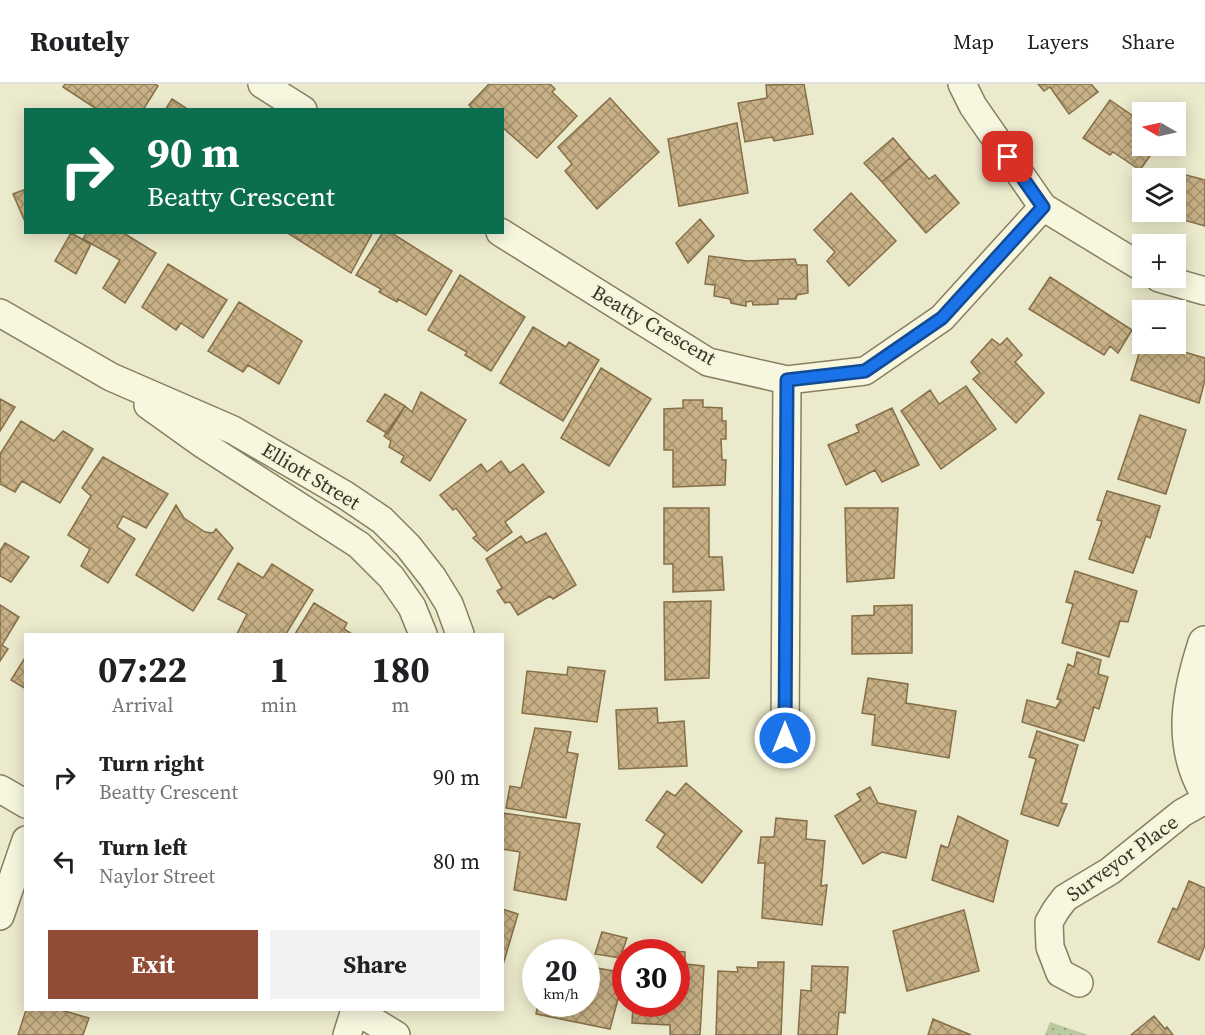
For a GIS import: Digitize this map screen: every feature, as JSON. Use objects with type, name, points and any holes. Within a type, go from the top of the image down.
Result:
[{"type":"street","points":[[262,84],[300,108]]},
{"type":"street","points":[[962,84],[973,106],[1043,207],[1132,261]]},
{"type":"street","name":"Beatty Crescent","points":[[503,234],[708,362],[787,380],[865,371],[942,318],[1043,207]]},
{"type":"street","points":[[1186,286],[1205,291]]},
{"type":"street","name":"Elliott Street","points":[[0,313],[111,377],[233,430],[345,495],[382,520],[408,546],[433,578],[449,604],[460,633]]},
{"type":"street","name":"Elliott Street","points":[[111,377],[179,428],[359,544],[391,577],[412,607],[423,633]]},
{"type":"street","points":[[785,738],[787,380]]},
{"type":"street","points":[[1205,644],[1191,691],[1188,715],[1191,752],[1205,789]]},
{"type":"street","points":[[0,789],[24,803]]},
{"type":"street","name":"Surveyor Place","points":[[1079,983],[1060,973],[1050,947],[1049,922],[1056,910],[1065,898],[1110,871],[1182,813],[1205,800]]},
{"type":"street","points":[[0,916],[24,846]]},
{"type":"street","points":[[347,1035],[355,1011]]},
{"type":"street","points":[[357,1011],[396,1035]]},
{"type":"green space","points":[[1050,1022],[1088,1035],[1045,1035]]},
{"type":"building","points":[[65,84],[155,84],[158,86],[144,108],[95,108],[63,87]]},
{"type":"building","points":[[489,84],[550,84],[555,89],[552,92],[577,116],[537,158],[504,129],[504,108],[472,108],[469,105]]},
{"type":"building","points":[[804,84],[813,134],[774,141],[772,137],[745,142],[738,103],[767,98],[766,85]]},
{"type":"building","points":[[1038,84],[1091,84],[1098,92],[1069,114],[1050,87],[1044,91]]},
{"type":"building","points":[[610,98],[659,152],[597,209],[565,171],[572,164],[558,147]]},
{"type":"building","points":[[172,99],[186,108],[166,108]]},
{"type":"building","points":[[1110,100],[1132,115],[1132,156],[1150,156],[1141,168],[1137,168],[1113,152],[1110,155],[1083,138]]},
{"type":"building","points":[[737,123],[748,193],[679,206],[668,139]]},
{"type":"building","points":[[893,138],[910,158],[882,182],[864,163]]},
{"type":"building","points":[[910,158],[929,179],[935,175],[959,203],[926,233],[882,182]]},
{"type":"building","points":[[1186,175],[1205,180],[1205,226],[1186,221]]},
{"type":"building","points":[[24,190],[24,219],[13,194]]},
{"type":"building","points":[[851,193],[896,241],[849,286],[827,261],[835,252],[814,230]]},
{"type":"building","points":[[700,219],[714,236],[688,263],[676,243]]},
{"type":"building","points":[[70,234],[91,244],[76,274],[55,261]]},
{"type":"building","points":[[86,234],[125,234],[156,253],[125,303],[103,288],[120,260],[83,239]]},
{"type":"building","points":[[289,234],[372,234],[351,273]]},
{"type":"building","points":[[382,234],[393,234],[452,271],[426,315],[398,299],[397,302],[379,292],[381,289],[356,275]]},
{"type":"building","points":[[709,256],[747,261],[795,259],[797,265],[807,265],[808,293],[797,295],[796,299],[778,299],[778,304],[753,305],[752,301],[746,302],[746,306],[731,303],[730,299],[714,296],[715,285],[705,284]]},
{"type":"building","points":[[168,264],[227,300],[203,338],[181,323],[176,330],[142,307]]},
{"type":"building","points":[[460,275],[525,317],[491,371],[465,355],[467,352],[428,330]]},
{"type":"building","points":[[1050,277],[1132,330],[1118,353],[1110,346],[1104,355],[1029,309]]},
{"type":"building","points":[[239,302],[302,341],[279,384],[248,365],[243,372],[208,351]]},
{"type":"building","points":[[533,327],[566,347],[569,342],[599,360],[563,421],[500,383]]},
{"type":"building","points":[[1007,338],[1022,355],[1015,362],[1044,393],[1016,423],[973,379],[980,373],[971,362],[992,339],[1000,345]]},
{"type":"building","points":[[1186,352],[1205,358],[1205,380],[1199,403],[1131,380],[1139,354]]},
{"type":"building","points":[[601,368],[651,399],[609,466],[561,438]]},
{"type":"building","points":[[966,386],[996,429],[941,469],[901,411],[930,390],[939,404]]},
{"type":"building","points":[[421,392],[466,420],[430,481],[401,462],[404,456],[389,447],[391,441],[384,436],[405,406],[412,412]]},
{"type":"building","points":[[385,394],[405,406],[388,434],[367,421]]},
{"type":"building","points":[[0,399],[15,407],[0,431]]},
{"type":"building","points":[[683,400],[703,400],[703,407],[722,408],[722,421],[726,421],[726,439],[721,439],[722,460],[726,460],[725,485],[673,487],[673,450],[664,450],[664,409],[683,408]]},
{"type":"building","points":[[892,408],[919,465],[882,482],[875,470],[846,485],[828,445],[859,432],[856,425]]},
{"type":"building","points":[[1140,415],[1186,430],[1166,494],[1118,479]]},
{"type":"building","points":[[21,421],[54,441],[63,431],[93,449],[60,503],[22,481],[15,492],[0,484],[0,454]]},
{"type":"building","points":[[103,457],[168,494],[146,528],[123,516],[117,527],[135,539],[108,583],[81,566],[90,549],[68,535],[91,496],[82,488]]},
{"type":"building","points":[[501,461],[510,473],[523,464],[544,492],[505,522],[512,532],[487,551],[473,538],[477,535],[456,508],[453,510],[440,495],[481,464],[487,472]]},
{"type":"building","points":[[1107,491],[1160,506],[1150,538],[1146,536],[1133,573],[1089,559],[1102,521],[1097,520]]},
{"type":"building","points":[[176,505],[184,518],[205,532],[213,533],[216,529],[233,548],[193,611],[136,575]]},
{"type":"building","points":[[664,508],[709,508],[709,557],[722,557],[724,590],[673,592],[673,564],[664,564]]},
{"type":"building","points":[[845,508],[898,508],[894,578],[847,582]]},
{"type":"building","points":[[546,533],[576,585],[553,599],[550,596],[518,615],[510,602],[505,603],[497,591],[502,588],[486,559],[521,536],[526,543]]},
{"type":"building","points":[[5,543],[29,557],[11,582],[0,576],[0,551]]},
{"type":"building","points":[[238,563],[263,578],[272,564],[313,590],[287,633],[238,633],[247,614],[218,599]]},
{"type":"building","points":[[1075,571],[1137,591],[1128,622],[1120,621],[1109,657],[1062,643],[1073,604],[1066,602]]},
{"type":"building","points":[[711,601],[709,678],[665,680],[664,602]]},
{"type":"building","points":[[314,603],[347,623],[344,629],[350,633],[296,633]]},
{"type":"building","points":[[0,605],[19,617],[2,645],[8,649],[0,661]]},
{"type":"building","points":[[912,605],[912,653],[852,654],[852,616],[874,615],[874,606]]},
{"type":"building","points":[[1077,652],[1101,660],[1098,674],[1108,677],[1099,709],[1094,707],[1084,741],[1022,722],[1027,700],[1056,708],[1061,700],[1057,699],[1068,664],[1074,667]]},
{"type":"building","points":[[24,659],[24,688],[11,680]]},
{"type":"building","points":[[568,667],[605,671],[597,722],[522,713],[527,671],[567,675]]},
{"type":"building","points":[[868,678],[908,684],[906,703],[956,711],[949,758],[872,745],[875,715],[862,713]]},
{"type":"building","points":[[657,708],[658,723],[684,721],[687,766],[619,769],[616,710]]},
{"type":"building","points":[[535,728],[571,732],[567,752],[578,754],[566,818],[506,808],[510,786],[521,788]]},
{"type":"building","points":[[1037,731],[1078,745],[1061,803],[1067,804],[1058,826],[1021,814],[1036,759],[1029,757]]},
{"type":"building","points":[[686,783],[742,831],[702,883],[657,847],[665,834],[646,820],[667,791],[675,796]]},
{"type":"building","points":[[870,787],[878,803],[916,811],[906,858],[882,852],[863,864],[835,816],[861,800],[857,794]]},
{"type":"building","points":[[504,813],[580,824],[566,900],[514,890],[520,852],[504,849]]},
{"type":"building","points":[[958,816],[1008,841],[993,902],[932,880],[941,845],[948,848]]},
{"type":"building","points":[[776,818],[807,821],[806,839],[825,841],[821,886],[827,885],[822,925],[762,918],[765,863],[758,863],[761,837],[774,837]]},
{"type":"building","points":[[1189,881],[1205,888],[1205,945],[1199,960],[1158,942],[1173,908],[1177,910]]},
{"type":"building","points":[[504,910],[518,914],[504,961]]},
{"type":"building","points":[[964,910],[979,971],[907,991],[893,931]]},
{"type":"building","points":[[602,932],[627,938],[612,939],[612,957],[600,955]]},
{"type":"building","points":[[758,962],[784,962],[781,1035],[716,1035],[718,971],[738,972],[737,967],[758,968]]},
{"type":"building","points":[[690,965],[704,966],[700,1035],[670,1035],[670,1025],[632,1023],[632,1017],[690,1017]]},
{"type":"building","points":[[812,966],[848,967],[845,1013],[839,1012],[837,1035],[798,1035],[801,990],[811,991]]},
{"type":"building","points":[[600,969],[612,971],[613,1017],[610,1029],[551,1017],[600,1017]]},
{"type":"building","points":[[26,1011],[64,1011],[89,1018],[83,1035],[18,1035]]},
{"type":"building","points":[[1154,1016],[1173,1035],[1131,1035]]},
{"type":"building","points":[[933,1019],[971,1035],[928,1035]]},
{"type":"route","points":[[785,738],[787,380],[865,371],[942,318],[1043,207],[1008,157]]}]
